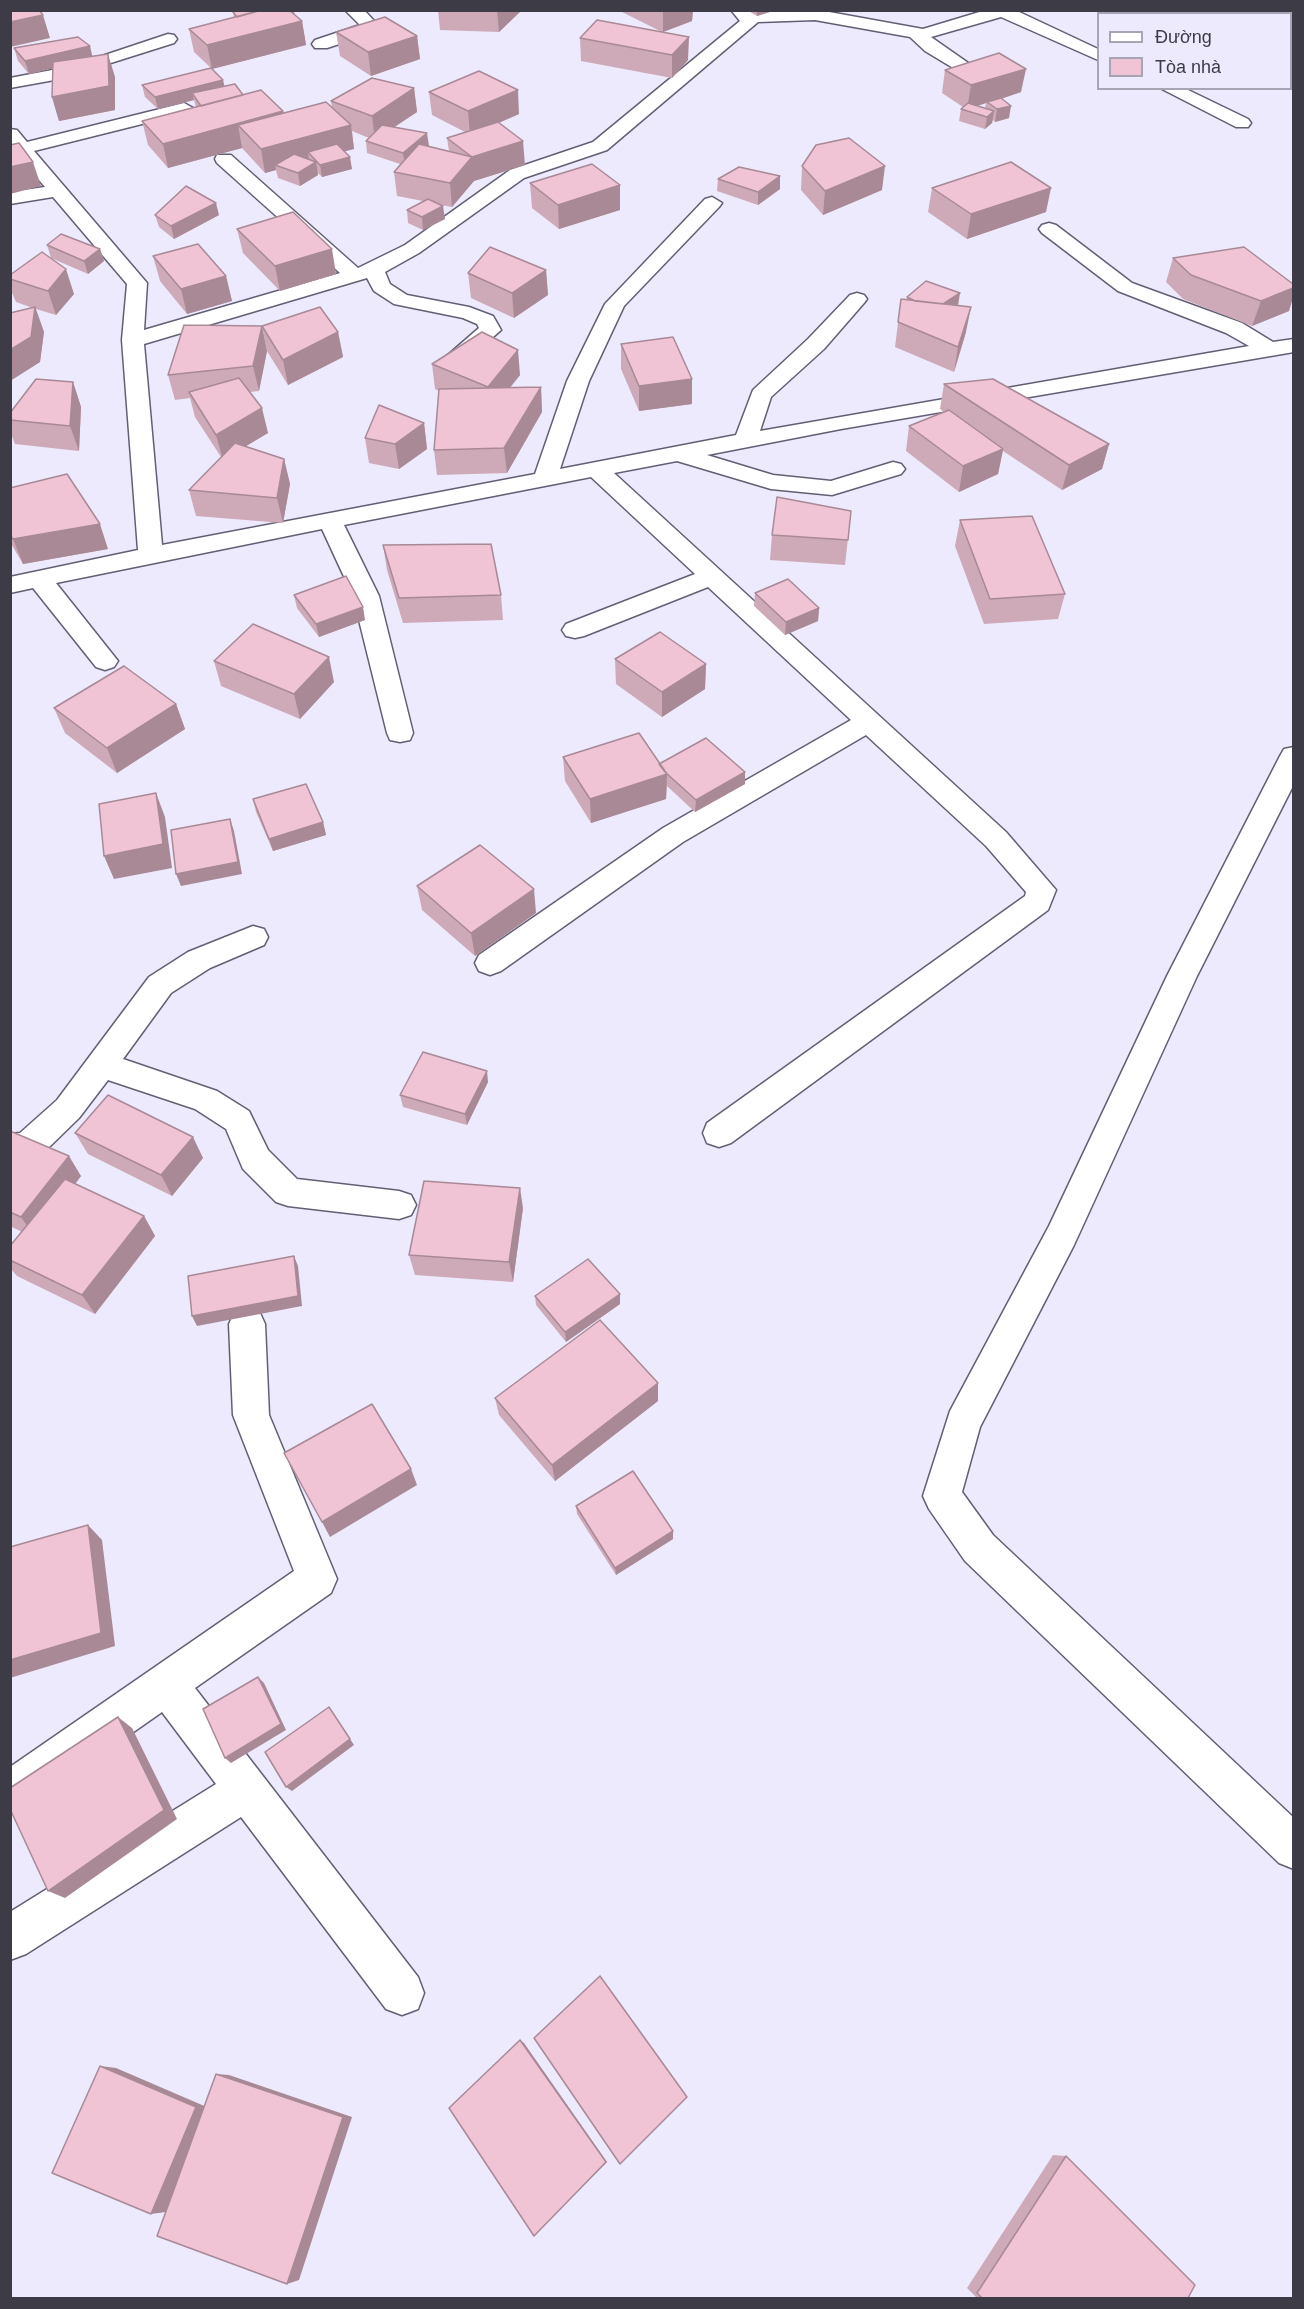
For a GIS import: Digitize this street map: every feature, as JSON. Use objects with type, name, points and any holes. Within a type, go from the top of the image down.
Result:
[{"type":"street","points":[[321,44],[364,30],[369,24],[352,10]]},
{"type":"street","points":[[743,14],[815,15],[924,34],[1002,11],[1097,55]]},
{"type":"street","points":[[134,340],[364,273],[412,249],[517,174],[550,161],[579,155],[600,146],[750,21],[743,14]]},
{"type":"street","points":[[916,33],[931,47],[978,78]]},
{"type":"street","points":[[10,84],[108,60],[168,39]]},
{"type":"street","points":[[1173,90],[1242,123]]},
{"type":"street","points":[[17,141],[184,108]]},
{"type":"street","points":[[17,141],[137,283],[134,340],[151,555]]},
{"type":"street","points":[[224,159],[381,287],[401,300],[469,313],[486,320],[490,330],[437,374]]},
{"type":"street","points":[[10,198],[60,190]]},
{"type":"street","points":[[545,478],[578,381],[615,304],[712,203]]},
{"type":"street","points":[[1049,229],[1125,287],[1234,328],[1269,349]]},
{"type":"street","points":[[746,440],[761,395],[816,344],[857,299]]},
{"type":"street","points":[[10,585],[151,555],[746,440],[1293,345]]},
{"type":"street","points":[[678,453],[771,482],[832,488],[893,469]]},
{"type":"street","points":[[596,469],[996,838],[1041,890],[1038,902],[984,938],[719,1133]]},
{"type":"street","points":[[330,521],[366,596],[400,733]]},
{"type":"street","points":[[575,630],[712,576]]},
{"type":"street","points":[[39,579],[105,661]]},
{"type":"street","points":[[490,963],[673,835],[869,721]]},
{"type":"street","points":[[1293,756],[1182,976],[1062,1235],[963,1423],[942,1496],[979,1548],[1293,1848]]},
{"type":"street","points":[[10,1148],[29,1145],[68,1109],[160,985],[199,960],[253,937]]},
{"type":"street","points":[[101,1065],[206,1100],[238,1120],[255,1159],[288,1191],[399,1205]]},
{"type":"street","points":[[10,1793],[317,1579],[250,1415],[247,1324]]},
{"type":"street","points":[[166,1684],[402,1993]]},
{"type":"street","points":[[10,1938],[247,1789]]},
{"type":"building","points":[[10,10],[39,10],[43,15],[10,22]]},
{"type":"building","points":[[262,10],[237,17],[233,12]]},
{"type":"building","points":[[262,10],[289,10],[302,21],[207,45],[189,29]]},
{"type":"building","points":[[385,17],[417,36],[368,52],[336,32]]},
{"type":"building","points":[[597,20],[689,37],[672,55],[580,38]]},
{"type":"building","points":[[78,37],[90,46],[25,61],[14,48]]},
{"type":"building","points":[[999,53],[1026,69],[971,85],[945,70]]},
{"type":"building","points":[[108,54],[109,86],[52,97],[53,62]]},
{"type":"building","points":[[211,68],[223,80],[155,97],[142,85]]},
{"type":"building","points":[[479,71],[518,90],[468,111],[429,92]]},
{"type":"building","points":[[372,78],[414,88],[372,116],[331,101]]},
{"type":"building","points":[[235,84],[243,95],[201,106],[192,93]]},
{"type":"building","points":[[261,90],[283,111],[163,144],[142,121]]},
{"type":"building","points":[[1001,98],[1011,106],[997,109],[987,102]]},
{"type":"building","points":[[326,102],[351,125],[261,149],[238,125]]},
{"type":"building","points":[[968,103],[994,111],[987,117],[961,109]]},
{"type":"building","points":[[498,122],[523,141],[472,157],[447,138]]},
{"type":"building","points":[[382,125],[427,133],[403,153],[366,141]]},
{"type":"building","points":[[849,138],[885,166],[825,191],[802,166],[816,145]]},
{"type":"building","points":[[19,143],[33,162],[10,167],[10,145]]},
{"type":"building","points":[[337,144],[350,157],[320,165],[308,152]]},
{"type":"building","points":[[419,144],[472,157],[450,183],[394,172]]},
{"type":"building","points":[[294,154],[316,162],[298,173],[275,165]]},
{"type":"building","points":[[1011,162],[1051,188],[971,214],[932,188]]},
{"type":"building","points":[[592,164],[620,185],[558,205],[530,183]]},
{"type":"building","points":[[739,167],[780,176],[758,192],[718,179]]},
{"type":"building","points":[[186,186],[216,203],[171,226],[155,215]]},
{"type":"building","points":[[428,199],[443,206],[422,217],[407,210]]},
{"type":"building","points":[[293,212],[332,249],[275,266],[237,229]]},
{"type":"building","points":[[61,234],[100,249],[84,261],[47,245]]},
{"type":"building","points":[[198,244],[226,276],[181,289],[153,256]]},
{"type":"building","points":[[490,247],[546,270],[512,293],[468,273]]},
{"type":"building","points":[[1244,247],[1293,284],[1293,288],[1261,301],[1191,275],[1173,258]]},
{"type":"building","points":[[42,252],[66,269],[48,291],[10,279],[10,275]]},
{"type":"building","points":[[926,281],[960,293],[943,304],[915,301],[907,297]]},
{"type":"building","points":[[901,299],[971,307],[958,347],[898,322]]},
{"type":"building","points":[[35,307],[31,337],[10,350],[10,313]]},
{"type":"building","points":[[320,307],[338,332],[283,360],[262,326]]},
{"type":"building","points":[[184,325],[262,326],[253,366],[168,375]]},
{"type":"building","points":[[482,332],[518,350],[488,387],[432,364]]},
{"type":"building","points":[[673,337],[692,379],[639,386],[621,344]]},
{"type":"building","points":[[239,378],[262,408],[216,435],[189,392]]},
{"type":"building","points":[[36,379],[73,382],[70,426],[10,420],[10,413]]},
{"type":"building","points":[[993,379],[1109,444],[1069,465],[944,384]]},
{"type":"building","points":[[541,387],[504,448],[434,450],[439,389]]},
{"type":"building","points":[[379,405],[424,423],[395,444],[365,438]]},
{"type":"building","points":[[949,410],[1003,449],[963,466],[909,426]]},
{"type":"building","points":[[235,443],[284,459],[277,498],[189,490]]},
{"type":"building","points":[[67,474],[100,524],[13,539],[10,535],[10,488]]},
{"type":"building","points":[[777,497],[851,511],[848,540],[772,535]]},
{"type":"building","points":[[1032,516],[1065,594],[990,599],[960,520]]},
{"type":"building","points":[[491,544],[501,595],[399,598],[383,545]]},
{"type":"building","points":[[346,576],[363,607],[316,624],[294,595]]},
{"type":"building","points":[[788,579],[819,608],[786,622],[755,593]]},
{"type":"building","points":[[253,624],[329,657],[294,694],[214,661]]},
{"type":"building","points":[[660,632],[706,664],[662,692],[615,659]]},
{"type":"building","points":[[124,666],[176,704],[107,748],[54,708]]},
{"type":"building","points":[[639,733],[667,774],[590,799],[563,757]]},
{"type":"building","points":[[706,738],[745,772],[696,800],[659,764]]},
{"type":"building","points":[[306,784],[323,822],[269,839],[253,799]]},
{"type":"building","points":[[156,793],[163,844],[104,856],[99,804]]},
{"type":"building","points":[[230,819],[238,862],[176,874],[171,830]]},
{"type":"building","points":[[480,845],[534,889],[471,933],[417,886]]},
{"type":"building","points":[[423,1052],[487,1071],[465,1114],[400,1095]]},
{"type":"building","points":[[108,1095],[193,1137],[161,1175],[75,1133]]},
{"type":"building","points":[[10,1131],[69,1156],[21,1217],[10,1212]]},
{"type":"building","points":[[65,1179],[144,1216],[82,1295],[10,1260],[10,1246]]},
{"type":"building","points":[[424,1181],[520,1188],[509,1262],[409,1255]]},
{"type":"building","points":[[294,1256],[298,1296],[192,1316],[188,1276]]},
{"type":"building","points":[[588,1259],[620,1294],[565,1332],[535,1296]]},
{"type":"building","points":[[600,1320],[658,1383],[552,1465],[495,1398]]},
{"type":"building","points":[[372,1404],[411,1469],[322,1522],[284,1453]]},
{"type":"building","points":[[633,1471],[673,1531],[615,1568],[576,1506]]},
{"type":"building","points":[[88,1525],[101,1633],[10,1660],[10,1547]]},
{"type":"building","points":[[258,1677],[281,1724],[225,1758],[203,1709]]},
{"type":"building","points":[[329,1707],[350,1739],[286,1787],[265,1752]]},
{"type":"building","points":[[118,1717],[164,1810],[48,1891],[10,1809],[10,1788]]},
{"type":"building","points":[[600,1976],[687,2097],[620,2164],[534,2038]]},
{"type":"building","points":[[520,2040],[606,2162],[534,2236],[449,2108]]},
{"type":"building","points":[[100,2066],[196,2107],[151,2214],[52,2173]]},
{"type":"building","points":[[216,2074],[343,2117],[287,2284],[157,2236]]},
{"type":"building","points":[[1066,2156],[1195,2285],[1188,2298],[982,2298],[977,2293]]}]
